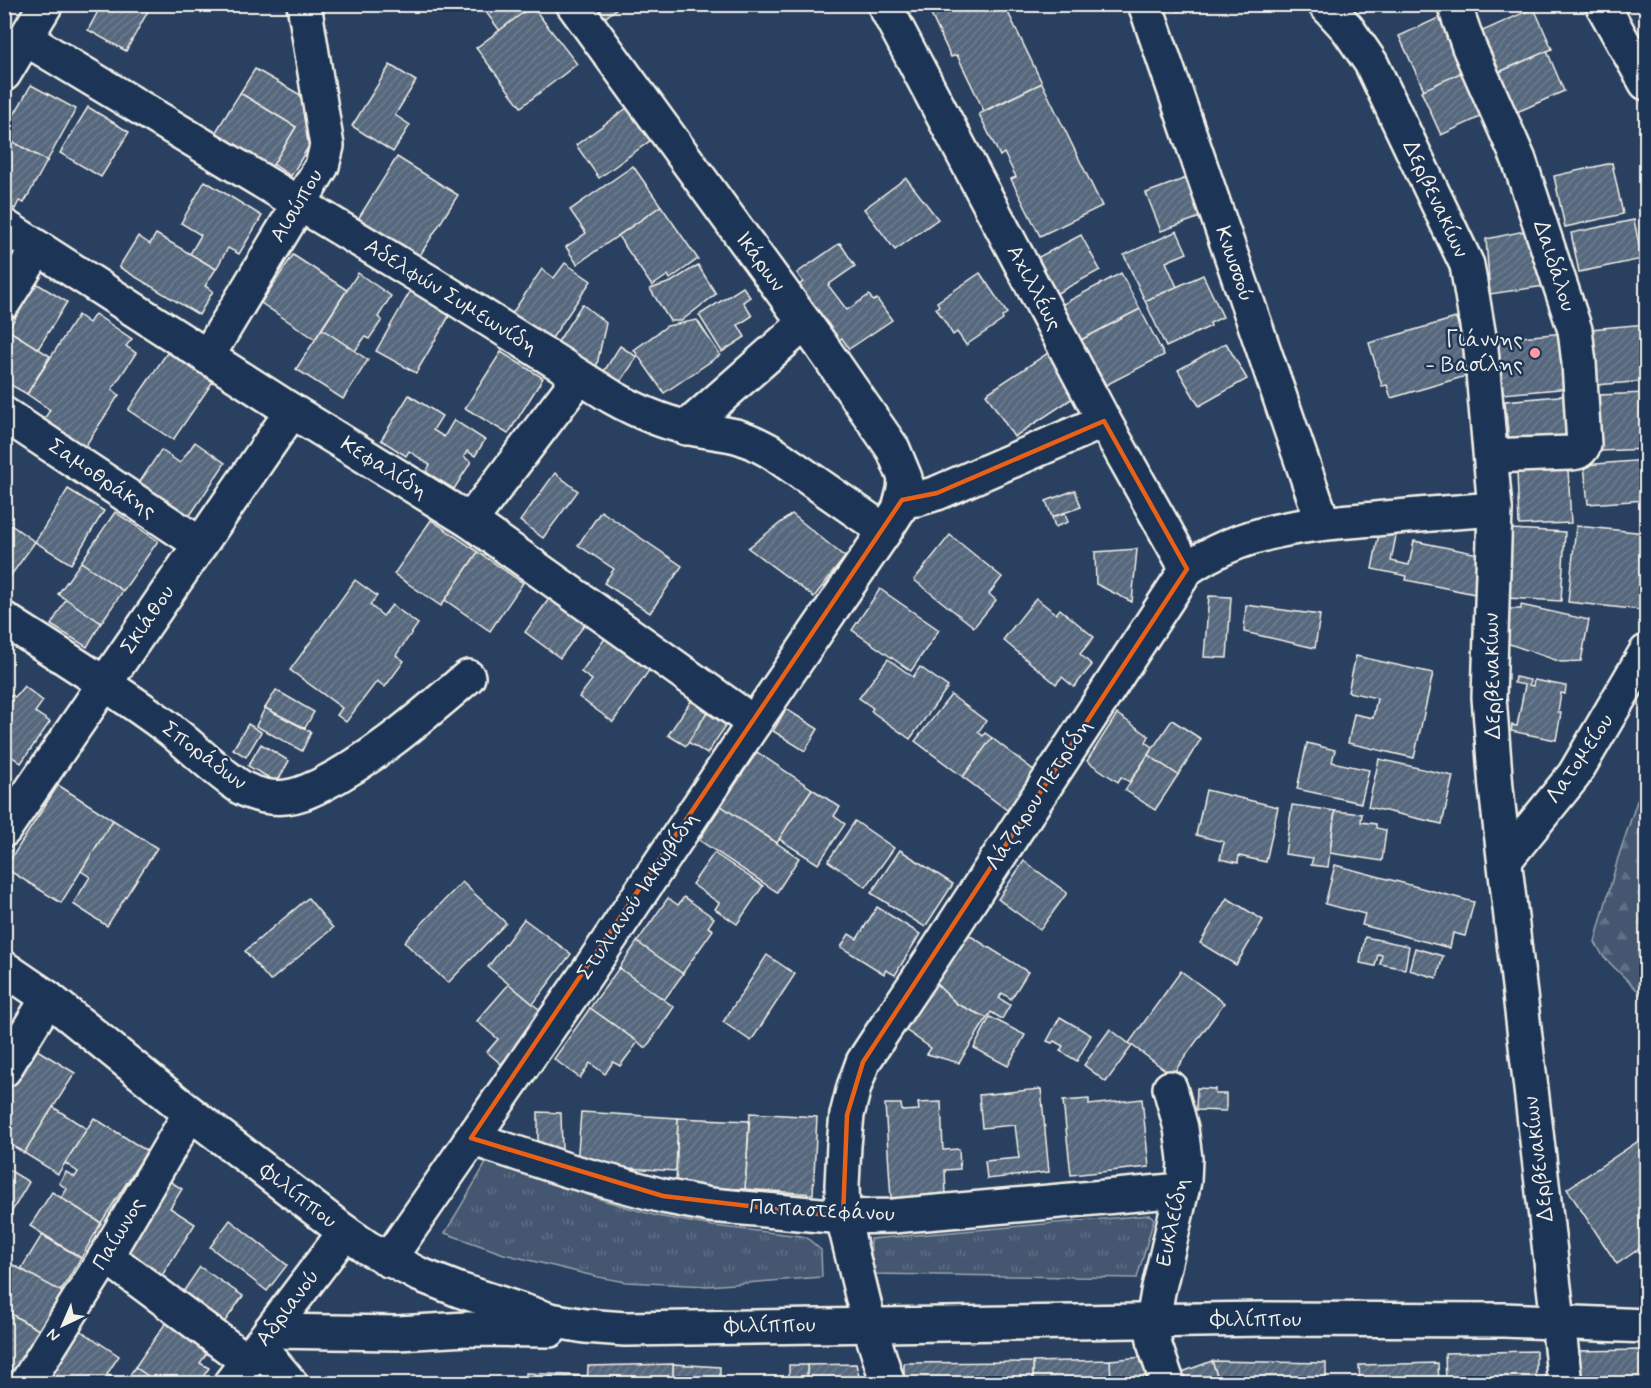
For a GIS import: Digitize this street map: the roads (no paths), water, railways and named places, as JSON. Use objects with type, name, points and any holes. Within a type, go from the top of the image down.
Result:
[{"type":"street","points":[[4,74],[46,4]]},
{"type":"street","name":"Αισώπου","points":[[207,357],[322,166],[326,153],[327,146],[304,4]]},
{"type":"street","name":"Ικάρων","points":[[573,4],[805,323],[893,449],[905,478],[899,509],[885,531]]},
{"type":"street","name":"Αχιλλέως","points":[[884,4],[1104,421],[1187,569]]},
{"type":"street","name":"Κνωσσού","points":[[1145,4],[1323,523]]},
{"type":"street","name":"Δερβενακίων","points":[[1325,4],[1347,28],[1371,63],[1467,265],[1481,349],[1495,509],[1489,697],[1496,788],[1565,1383]]},
{"type":"street","name":"Δαιδάλου","points":[[1454,4],[1469,46],[1519,160],[1575,330],[1579,363],[1584,444],[1581,451],[1491,456]]},
{"type":"street","points":[[1602,4],[1647,83]]},
{"type":"street","name":"Αδελφών Συμεωνίδη","points":[[26,39],[431,283],[579,378],[635,410],[655,418],[686,428],[737,436],[770,451],[885,531]]},
{"type":"street","name":"Κεφαλίδη","points":[[4,226],[292,411],[470,521],[754,723]]},
{"type":"street","points":[[4,302],[38,248]]},
{"type":"street","points":[[686,428],[805,323]]},
{"type":"street","points":[[470,521],[579,378]]},
{"type":"street","name":"Σκιάθου","points":[[4,830],[292,411]]},
{"type":"street","name":"Σαμοθράκης","points":[[4,414],[200,544]]},
{"type":"street","points":[[902,500],[937,494],[1104,421]]},
{"type":"street","name":"Λάζαρου Πετρίδη","points":[[888,1383],[870,1324],[843,1217],[842,1185],[847,1115],[863,1062],[1187,569],[1223,547],[1299,526],[1495,509]]},
{"type":"street","name":"Στυλιανού Ιακωβίδη","points":[[388,1260],[586,973],[885,531]]},
{"type":"street","name":"Σποράδων","points":[[4,619],[165,725],[215,768],[243,788],[253,793],[277,798],[300,794],[335,778],[403,730],[468,677]]},
{"type":"street","name":"Λατομείου","points":[[1505,860],[1574,775],[1647,652]]},
{"type":"street","name":"Φιλίππου","points":[[4,968],[48,998],[190,1113],[345,1232],[388,1260],[459,1290],[550,1320],[603,1328],[667,1329],[1288,1319],[1557,1321],[1647,1326]]},
{"type":"street","points":[[4,1070],[48,998]]},
{"type":"street","name":"Ευκλείδη","points":[[1152,1321],[1184,1180],[1185,1159],[1170,1088]]},
{"type":"street","name":"Παίωνος","points":[[26,1383],[106,1256],[190,1113]]},
{"type":"street","name":"Παπαστεφάνου","points":[[471,1138],[567,1170],[663,1196],[710,1205],[843,1217],[893,1216],[1182,1190]]},
{"type":"street","name":"Αδριανού","points":[[251,1355],[345,1232]]},
{"type":"street","points":[[106,1256],[291,1383]]},
{"type":"street","points":[[1152,1321],[1155,1346],[1168,1383]]},
{"type":"street","points":[[251,1355],[397,1333],[467,1329],[603,1328]]},
{"type":"place","name":"Γιάννης - Βασίλης","points":[[1535,353]]}]
